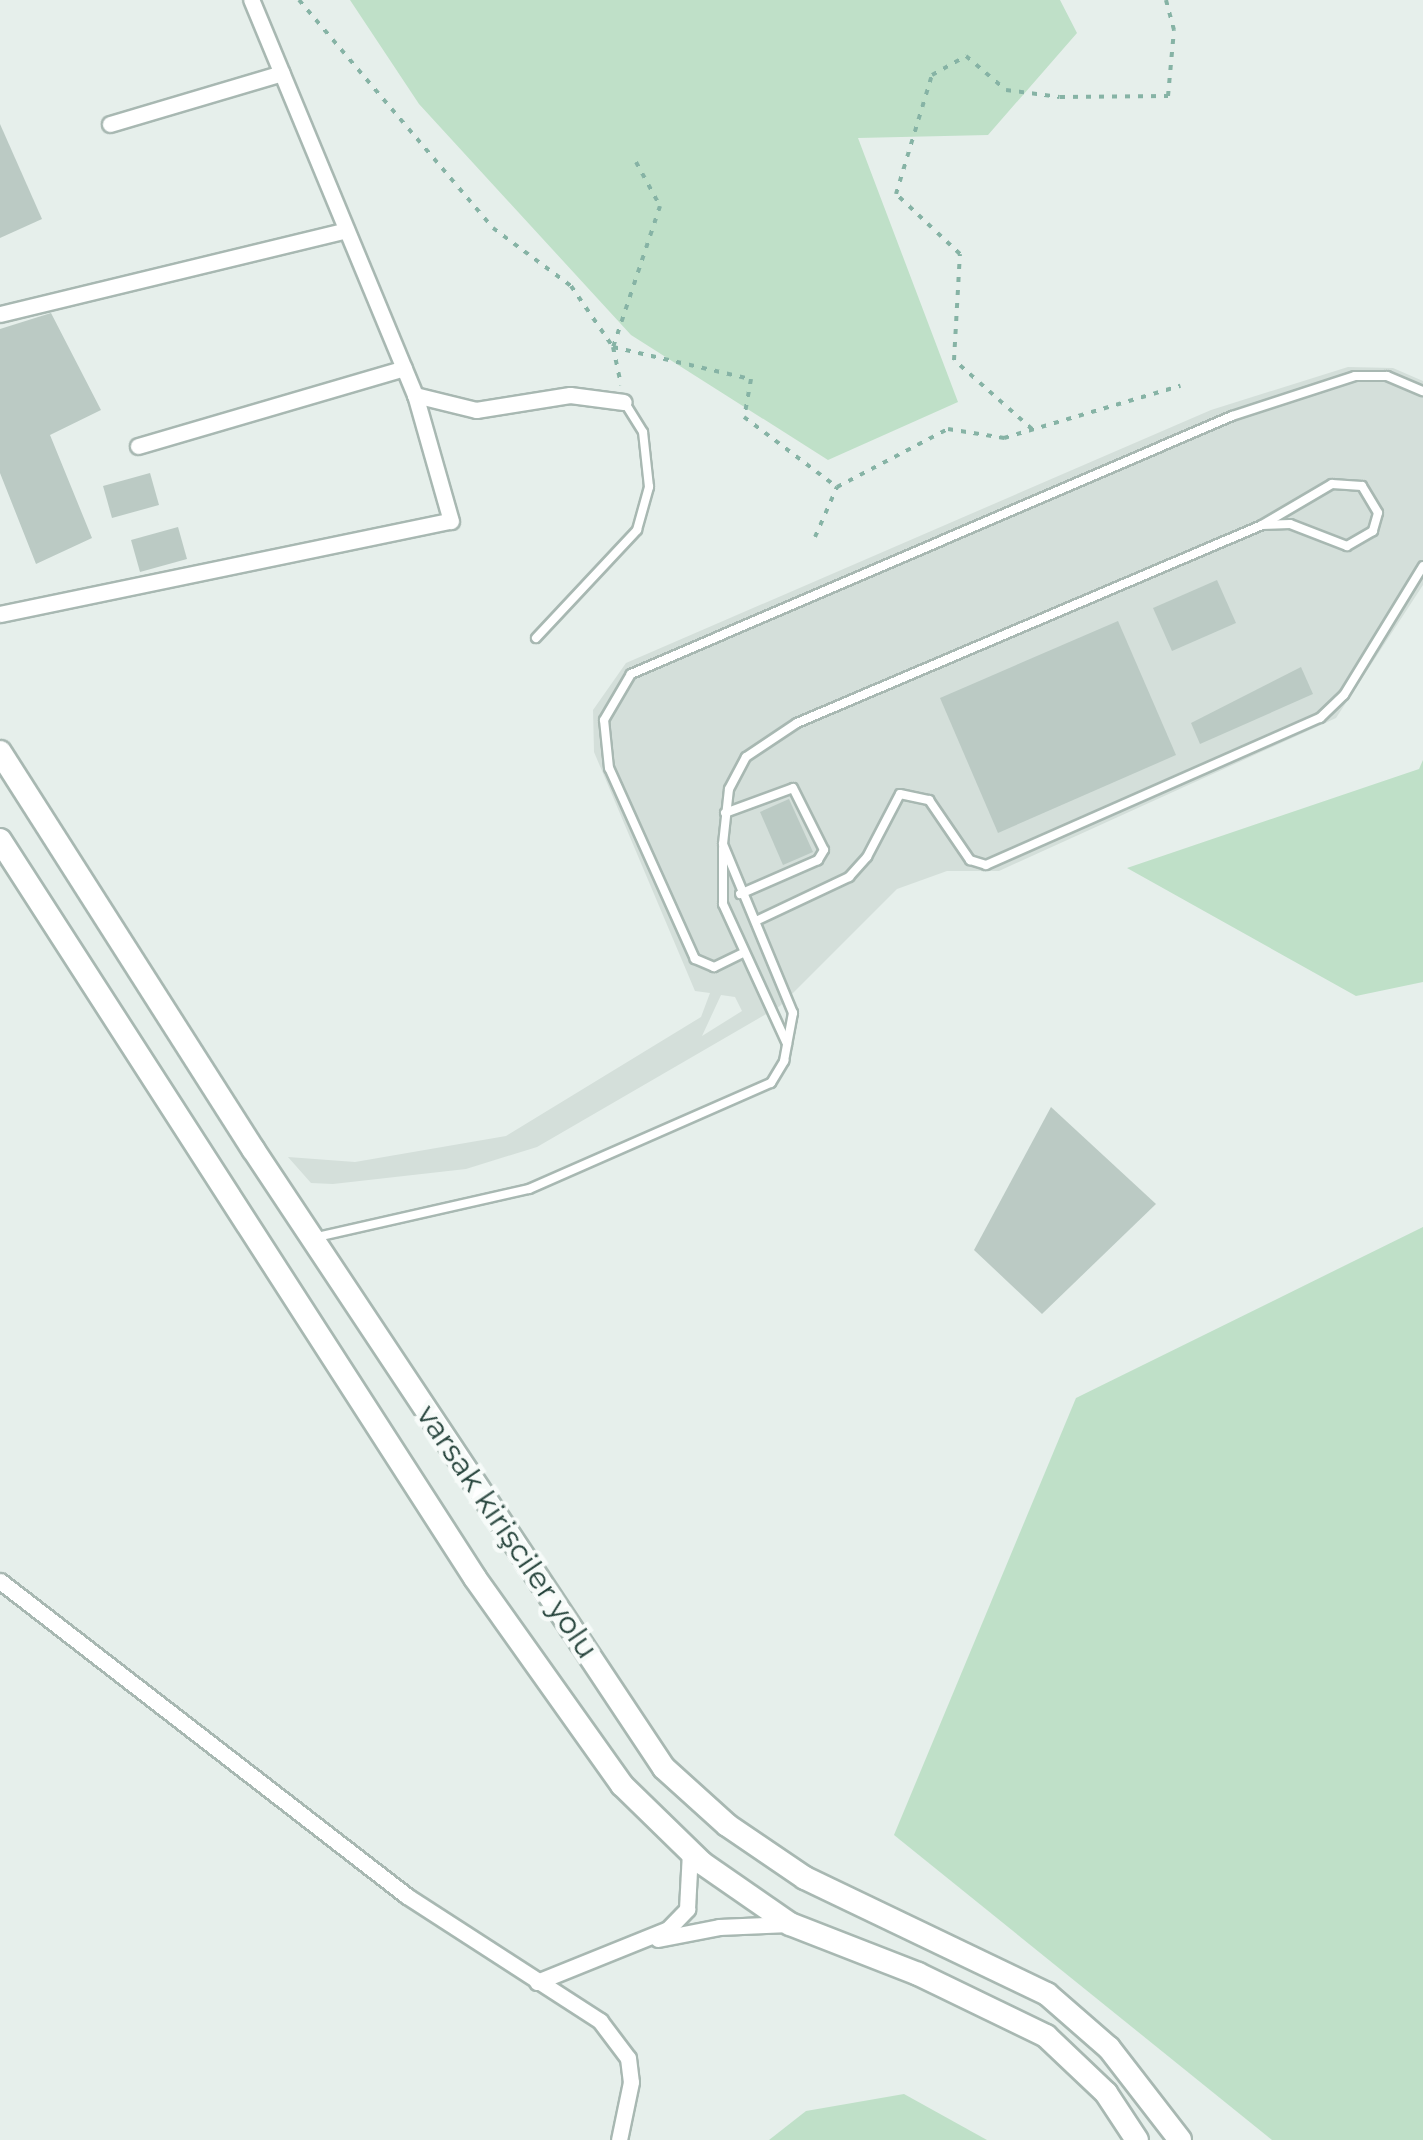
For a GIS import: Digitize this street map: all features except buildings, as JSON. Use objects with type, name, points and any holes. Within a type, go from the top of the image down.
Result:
[{"type":"street","points":[[0,614],[451,521],[415,395],[251,0]]},
{"type":"street","points":[[110,124],[282,73]]},
{"type":"street","points":[[0,314],[346,230]]},
{"type":"street","points":[[138,446],[404,368]]},
{"type":"street","points":[[415,395],[476,410],[570,395],[624,402]]},
{"type":"street","name":"varsak kirişciler yolu","points":[[0,752],[312,1238],[664,1768],[728,1825],[805,1878],[1047,1994],[1109,2048],[1180,2140]]},
{"type":"street","name":"varsak kirişciler yolu","points":[[0,840],[475,1578],[622,1785],[690,1852],[790,1924],[1046,2036],[1106,2093],[1136,2140]]},
{"type":"street","points":[[0,1581],[406,1896],[600,2021],[622,2048],[631,2082],[619,2140]]},
{"type":"street","points":[[644,1942],[687,1909],[690,1852]]},
{"type":"street","points":[[537,1982],[644,1942],[719,1927],[790,1924]]},
{"type":"lane","points":[[741,954],[718,966],[695,959],[609,768],[604,720],[631,674],[1232,416],[1355,376],[1387,376],[1423,391]]},
{"type":"lane","points":[[536,638],[637,530],[649,487],[643,432],[624,402]]},
{"type":"lane","points":[[788,1046],[741,954],[721,893],[725,812],[735,773],[774,734],[1262,524],[1343,482],[1368,491],[1378,513],[1373,531],[1348,546],[1290,524],[1262,524]]},
{"type":"lane","points":[[758,920],[849,877],[900,794],[928,800],[970,860],[986,865],[1320,718],[1344,695],[1423,566]]},
{"type":"lane","points":[[725,812],[793,788],[824,850],[818,860],[740,894]]},
{"type":"lane","points":[[312,1238],[529,1189],[757,1092],[779,1072],[788,1046],[791,1003],[758,920],[740,894],[723,844]]},
{"type":"path","points":[[299,0],[492,228],[571,286],[613,347],[624,402]]},
{"type":"path","points":[[1032,429],[954,360],[960,254],[896,194],[932,75],[966,56],[1006,90],[1060,97],[1168,96],[1174,30],[1166,0]]},
{"type":"path","points":[[613,347],[660,206],[636,162]]},
{"type":"path","points":[[613,347],[751,378],[744,417],[837,487]]},
{"type":"path","points":[[815,537],[837,487],[948,428],[1004,438],[1180,386]]},
{"type":"shaded area","points":[[1348,367],[1393,368],[1423,381],[1423,585],[1336,718],[999,871],[947,871],[897,889],[780,1006],[537,1147],[466,1169],[333,1184],[311,1183],[288,1157],[355,1162],[506,1136],[701,1017],[710,993],[695,991],[594,752],[593,710],[626,663],[1211,410]],"holes":[[[721,995],[735,997],[742,1011],[702,1036]]]},
{"type":"green space","points":[[350,0],[1060,0],[1077,33],[988,135],[858,138],[958,402],[828,460],[631,335],[419,104]]},
{"type":"green space","points":[[1423,760],[1423,982],[1356,996],[1127,868],[1419,769]]},
{"type":"green space","points":[[1423,1227],[1423,2140],[1272,2140],[894,1835],[1076,1398]]},
{"type":"green space","points":[[904,2094],[987,2140],[769,2140],[806,2111]]}]
